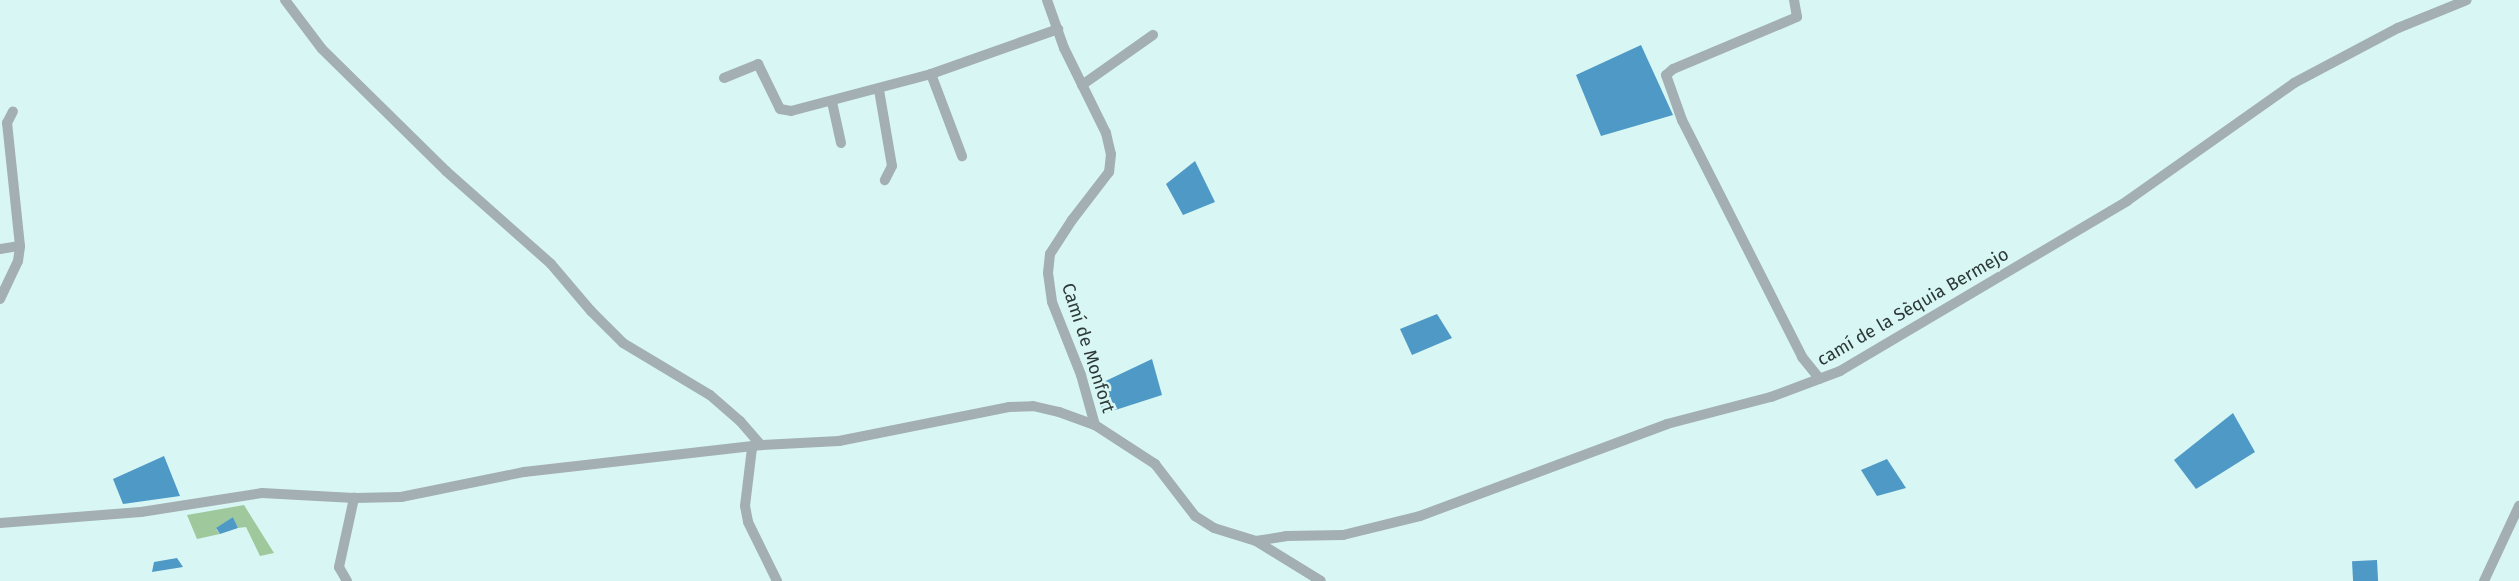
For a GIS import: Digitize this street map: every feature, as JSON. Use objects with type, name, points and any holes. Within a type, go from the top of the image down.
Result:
[{"type":"street","points":[[285,0],[335,62],[446,171],[551,264],[591,311],[623,343],[710,395],[740,421],[757,447],[745,506],[748,522],[777,581]]},
{"type":"street","name":"Camí de Monfort","points":[[1047,0],[1082,85],[1106,133],[1111,154],[1109,172],[1055,244],[1050,254],[1048,273],[1052,302],[1081,375],[1095,425],[1155,464],[1196,516],[1214,528],[1256,542],[1321,581]]},
{"type":"street","points":[[1794,0],[1797,17],[1673,69],[1666,75],[1682,120],[1729,213],[1802,357],[1820,379]]},
{"type":"street","name":"camí de la Sèquia Bermejo","points":[[1256,542],[1286,536],[1343,535],[1420,516],[1667,424],[1771,398],[1840,371],[2127,201],[2294,83],[2398,28],[2467,0]]},
{"type":"street","points":[[724,78],[759,64],[780,109],[791,111],[879,90],[1058,29]]},
{"type":"street","points":[[1082,85],[1153,35]]},
{"type":"street","points":[[931,74],[962,156]]},
{"type":"street","points":[[879,90],[892,166],[885,180]]},
{"type":"street","points":[[832,102],[842,143]]},
{"type":"street","points":[[0,299],[18,261],[20,246],[8,123],[13,111]]},
{"type":"street","points":[[0,249],[20,246]]},
{"type":"street","points":[[0,523],[141,513],[262,493],[354,498],[401,497],[524,472],[757,447],[839,441],[1009,407],[1033,406],[1059,412],[1095,425]]},
{"type":"street","points":[[347,581],[339,567],[354,498]]},
{"type":"street","points":[[2484,581],[2519,506]]},
{"type":"green space","points":[[244,505],[274,553],[260,556],[246,527],[238,528],[233,517],[216,529],[220,534],[197,539],[187,515]]},
{"type":"water","points":[[1641,45],[1673,115],[1601,136],[1576,75]]},
{"type":"water","points":[[1195,161],[1215,202],[1183,215],[1166,184]]},
{"type":"water","points":[[1437,314],[1452,338],[1412,355],[1400,329]]},
{"type":"water","points":[[1152,359],[1162,395],[1103,414],[1095,386]]},
{"type":"water","points":[[2233,413],[2255,452],[2196,489],[2174,460]]},
{"type":"water","points":[[164,456],[180,496],[123,504],[113,479]]},
{"type":"water","points":[[1887,459],[1906,488],[1877,496],[1861,470]]},
{"type":"water","points":[[233,517],[238,528],[220,534],[216,528]]},
{"type":"water","points":[[177,558],[183,567],[152,572],[154,562]]},
{"type":"water","points":[[2377,560],[2378,581],[2353,581],[2352,561]]}]
